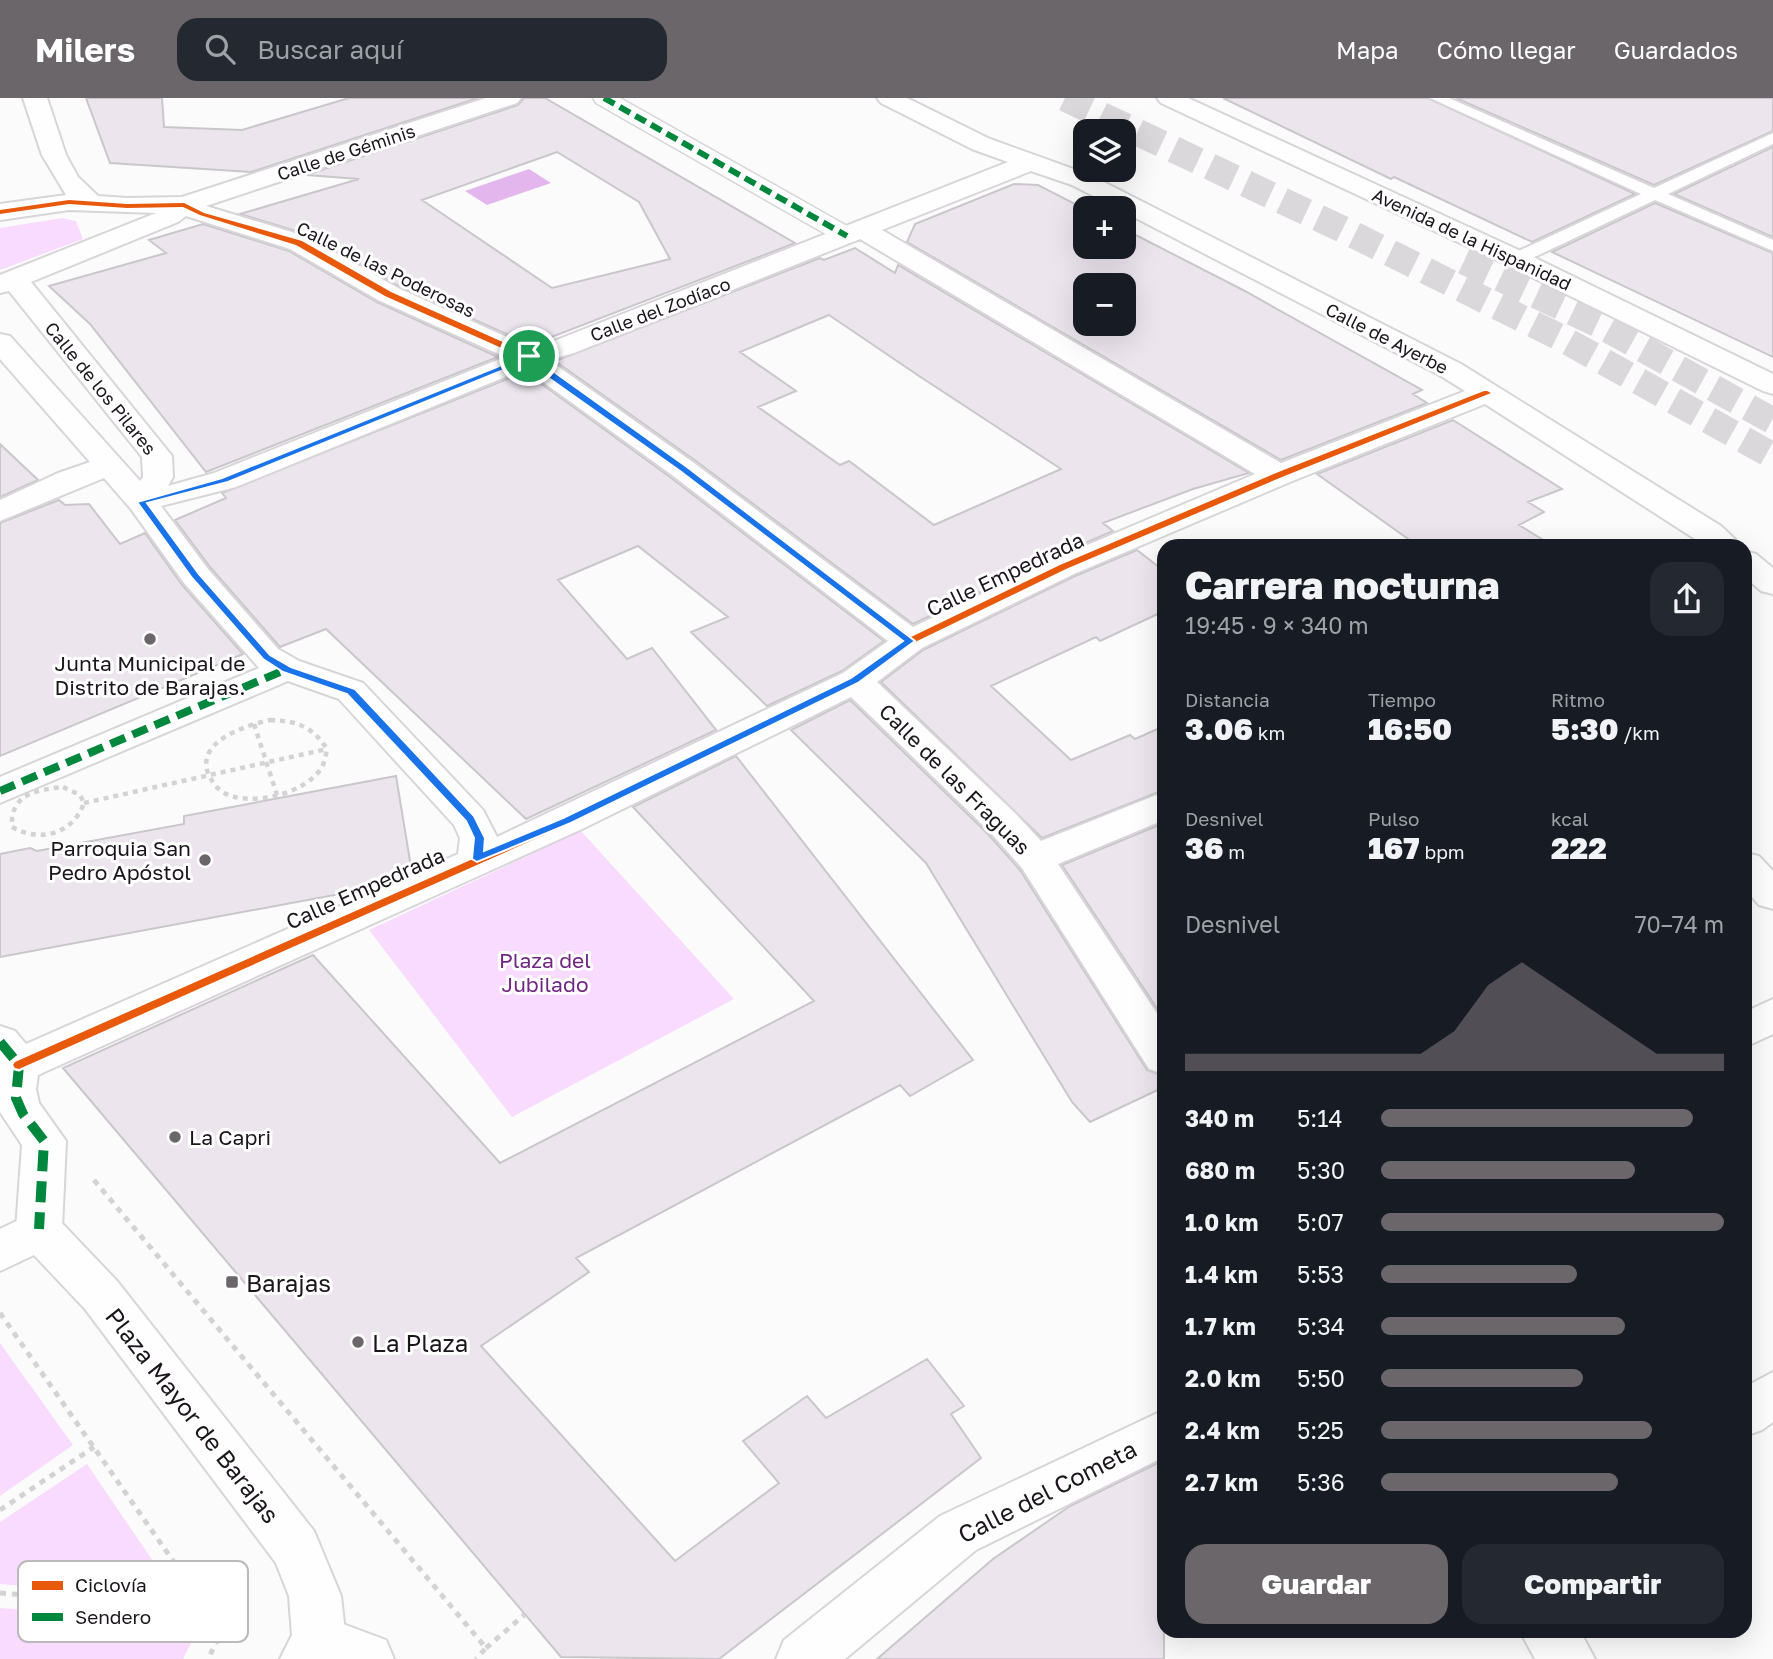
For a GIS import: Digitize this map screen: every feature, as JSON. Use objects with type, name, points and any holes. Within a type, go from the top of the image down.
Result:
[{"type":"street","points":[[35,98],[62,176],[75,192],[89,202],[105,235],[97,244]]},
{"type":"street","name":"Calle de Géminis","points":[[184,205],[509,98]]},
{"type":"street","points":[[604,98],[855,233],[1279,475]]},
{"type":"street","name":"Calle de Ayerbe","points":[[889,98],[981,144],[1081,180],[1451,370],[1704,539]]},
{"type":"street","name":"Avenida de la Hispanidad","points":[[1169,98],[1516,259],[1773,385]]},
{"type":"street","name":"Calle del Zodíaco","points":[[142,502],[225,480],[529,356],[564,347],[1031,162]]},
{"type":"street","name":"Calle de las Poderosas","points":[[0,212],[52,203],[184,205],[202,214],[299,243],[388,294],[529,356],[546,372],[683,469],[910,641]]},
{"type":"street","points":[[7,282],[169,217],[184,205]]},
{"type":"street","name":"Calle de los Pilares","points":[[7,282],[157,456],[159,477],[142,502]]},
{"type":"street","name":"Calle de los Pilares","points":[[0,342],[142,502],[195,576],[266,657],[287,669],[351,691],[470,819],[480,838],[477,859]]},
{"type":"street","name":"Calle Empedrada","points":[[10,1054],[567,821],[855,681],[910,641],[1063,566],[1279,475],[1487,393]]},
{"type":"street","points":[[0,512],[69,480],[109,466]]},
{"type":"street","points":[[1752,567],[1773,584]]},
{"type":"street","points":[[0,791],[287,669]]},
{"type":"street","name":"Calle de las Fraguas","points":[[855,681],[1003,823],[1035,859],[1157,1047]]},
{"type":"street","points":[[1035,859],[1157,808]]},
{"type":"street","points":[[1752,873],[1773,895]]},
{"type":"street","points":[[1752,1027],[1773,1015]]},
{"type":"street","points":[[10,1054],[15,1104],[44,1141],[19,1240]]},
{"type":"street","name":"Plaza Mayor de Barajas","points":[[19,1240],[100,1295],[296,1548],[315,1596],[331,1653]]},
{"type":"street","points":[[1752,1409],[1773,1394]]},
{"type":"street","name":"Calle del Cometa","points":[[803,1659],[958,1533],[1157,1435]]},
{"type":"street","points":[[1552,1638],[1568,1659]]},
{"type":"lane","points":[[1437,98],[1773,246]]},
{"type":"lane","points":[[1516,259],[1773,138]]},
{"type":"path","points":[[270,720],[304,724],[317,731],[327,749],[322,765],[306,782],[277,795],[261,798],[233,795],[217,788],[205,766],[210,752],[222,738],[254,723],[270,720]]},
{"type":"path","points":[[254,723],[277,795]]},
{"type":"path","points":[[84,803],[327,749]]},
{"type":"path","points":[[44,1141],[56,1133],[154,1255],[486,1648]]},
{"type":"path","points":[[0,1313],[174,1561]]},
{"type":"path","points":[[0,1510],[94,1447]]},
{"type":"path","points":[[0,1593],[18,1594]]},
{"type":"path","points":[[476,1659],[524,1615]]},
{"type":"path","points":[[208,1659],[216,1642]]},
{"type":"green space","points":[[62,218],[76,221],[83,239],[0,270],[0,228]]},
{"type":"green space","name":"Plaza del Jubilado","points":[[581,831],[734,999],[512,1117],[369,930]]},
{"type":"green space","points":[[0,1343],[73,1445],[0,1496]]},
{"type":"green space","points":[[87,1464],[153,1561],[18,1561],[18,1585],[0,1584],[0,1522]]},
{"type":"green space","points":[[0,1608],[18,1609],[18,1642],[192,1642],[183,1659],[0,1659]]},
{"type":"shaded area","points":[[529,169],[551,183],[487,205],[465,191]]},
{"type":"building","points":[[86,98],[162,98],[164,127],[242,130],[349,98],[478,98],[251,172],[110,163]]},
{"type":"building","points":[[524,98],[545,98],[795,243],[531,345],[399,286],[309,235],[240,214],[359,179],[306,175],[518,105]],"holes":[[[557,152],[639,202],[670,259],[552,288],[422,200]]]},
{"type":"building","points":[[1223,98],[1428,98],[1635,194],[1532,242],[1394,177],[1391,179]]},
{"type":"building","points":[[1456,98],[1773,98],[1773,131],[1654,185]]},
{"type":"building","points":[[1773,147],[1773,237],[1674,194]]},
{"type":"building","points":[[1014,184],[1038,185],[1073,203],[1073,259],[1136,259],[1136,235],[1243,290],[1422,390],[1413,394],[1427,403],[1281,460],[907,242],[915,224]]},
{"type":"building","points":[[1655,203],[1773,253],[1773,357],[1552,252]]},
{"type":"building","points":[[203,224],[289,251],[377,302],[498,357],[206,472],[90,324],[49,286],[166,253],[149,240]]},
{"type":"building","points":[[855,248],[895,273],[898,265],[1249,473],[1193,489],[1103,523],[1113,531],[913,624],[696,461],[555,361],[820,258],[824,260]],"holes":[[[829,315],[1061,469],[934,525],[849,461],[840,465],[758,407],[796,391],[740,352]]]},
{"type":"building","points":[[525,372],[670,477],[884,641],[842,671],[767,706],[691,632],[728,617],[638,546],[558,580],[627,659],[652,648],[716,730],[526,819],[326,629],[280,647],[210,567],[175,520],[226,498],[222,493]]},
{"type":"building","points":[[1453,420],[1562,489],[1528,502],[1544,512],[1519,525],[1542,539],[1408,539],[1317,474]]},
{"type":"building","points":[[0,444],[38,480],[0,497]]},
{"type":"building","points":[[59,500],[65,505],[89,504],[120,544],[145,533],[182,585],[243,654],[0,756],[0,523]]},
{"type":"building","points":[[1137,550],[1157,566],[1157,614],[1100,641],[1096,637],[991,686],[1071,760],[1130,735],[1135,739],[1157,729],[1157,793],[1042,838],[881,682],[923,650],[1075,576]]},
{"type":"building","points":[[850,700],[988,834],[1020,870],[1147,1070],[1157,1074],[1157,1090],[1090,1122],[1072,1102],[926,863],[791,730]]},
{"type":"building","points":[[736,756],[973,1060],[910,1096],[900,1085],[576,1258],[589,1272],[481,1346],[675,1561],[779,1483],[743,1441],[807,1396],[826,1418],[927,1359],[964,1406],[951,1414],[981,1458],[719,1659],[561,1657],[63,1068],[313,955],[500,1163],[814,1001],[633,807]]},
{"type":"building","name":"Parroquia San Pedro Apóstol","points":[[396,776],[411,867],[356,891],[0,957],[0,854],[30,848],[37,851],[184,824],[184,816]]},
{"type":"building","points":[[1157,826],[1157,1008],[1062,865]]},
{"type":"building","points":[[1157,1463],[1157,1638],[1164,1638],[1164,1659],[877,1659],[993,1559],[1070,1506]]},
{"type":"tunnel","points":[[1065,98],[1342,229],[1565,340],[1773,456]]},
{"type":"tunnel","points":[[1464,261],[1600,325],[1773,421]]},
{"type":"marked path","points":[[604,98],[847,236]]},
{"type":"marked path","points":[[0,791],[287,669]]},
{"type":"marked path","points":[[0,1042],[19,1065],[15,1089],[18,1106],[44,1141],[39,1229]]},
{"type":"cycle path","points":[[0,212],[69,202],[127,206],[184,205],[202,214],[299,243],[388,294],[529,357],[546,372],[683,469],[910,641]]},
{"type":"cycle path","points":[[19,1065],[567,821],[855,681],[910,641],[1063,567],[1279,475],[1487,393]]},
{"type":"place","name":"Junta Municipal de Distrito de Barajas.","points":[[150,639]]},
{"type":"place","name":"Parroquia San Pedro Apóstol","points":[[205,860]]},
{"type":"place","name":"La Capri","points":[[175,1137]]},
{"type":"place","name":"Barajas","points":[[232,1282]]},
{"type":"place","name":"La Plaza","points":[[358,1342]]},
{"type":"route","points":[[529,356],[546,372],[683,469],[910,641],[855,681],[567,821],[477,859],[480,838],[470,819],[351,691],[287,669],[266,657],[195,576],[142,502],[225,480],[529,356]]}]
